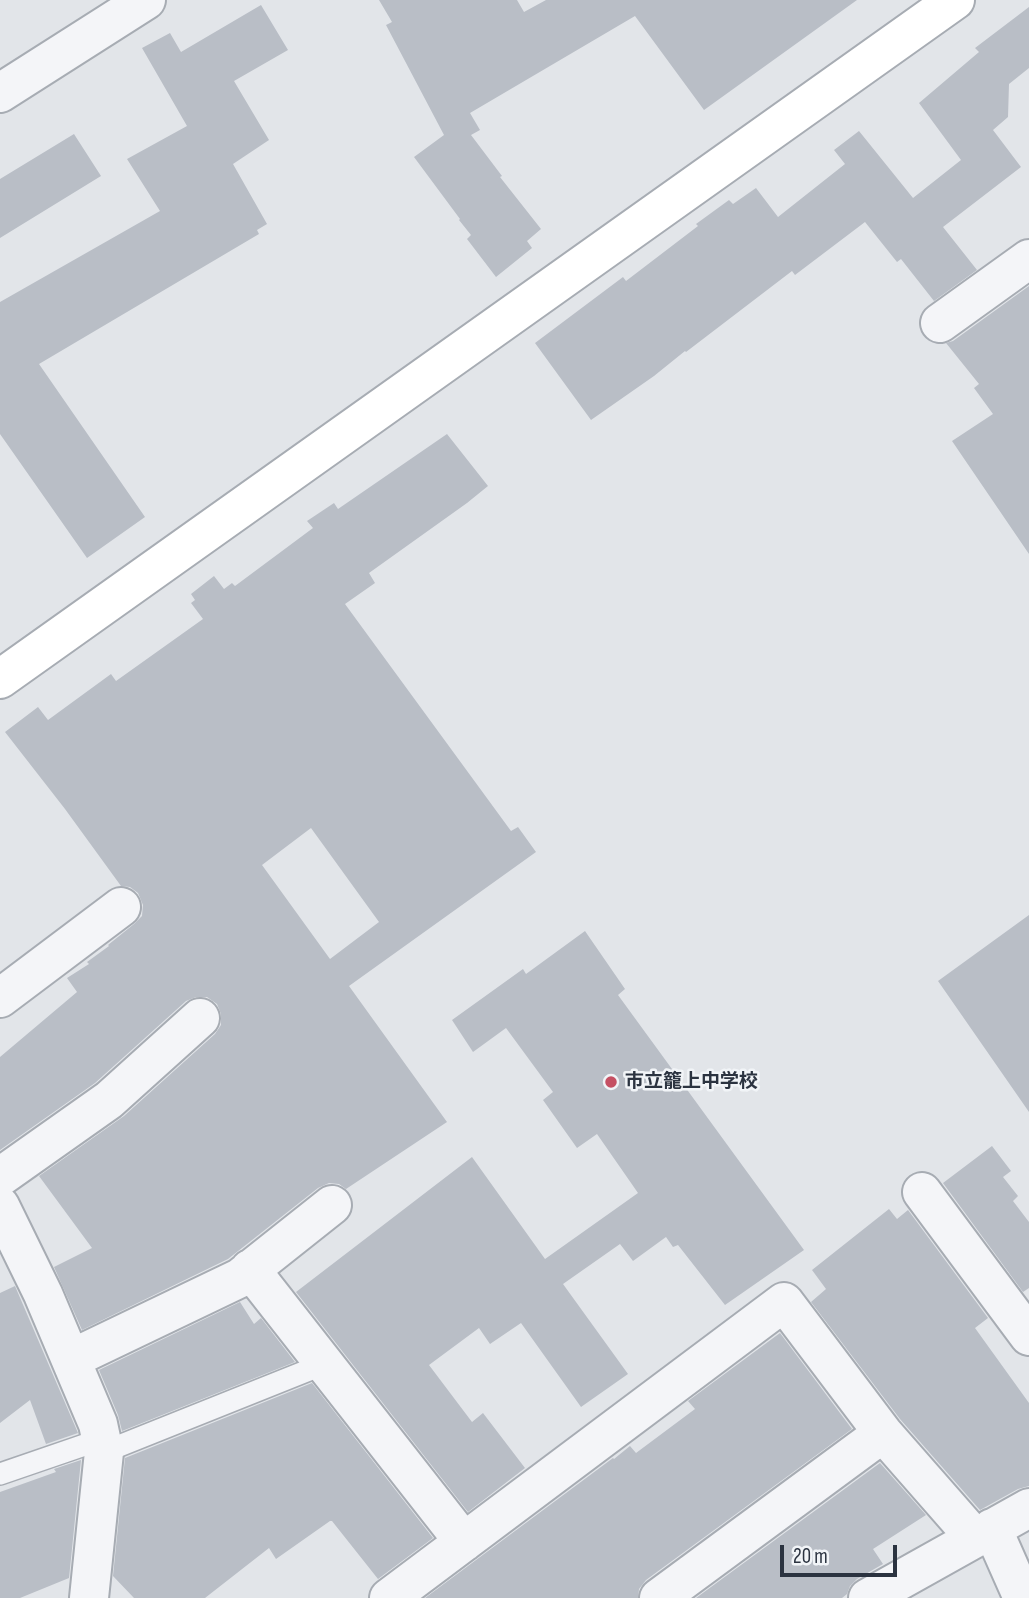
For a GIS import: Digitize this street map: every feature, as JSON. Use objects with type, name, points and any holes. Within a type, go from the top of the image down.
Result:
[{"type":"street","points":[[0,93],[146,0]]},
{"type":"street","points":[[0,679],[955,0]]},
{"type":"street","points":[[940,323],[1029,259]]},
{"type":"street","points":[[0,998],[121,907]]},
{"type":"street","points":[[0,1177],[109,1100],[200,1018]]},
{"type":"street","points":[[922,1192],[1029,1336]]},
{"type":"street","points":[[71,1360],[240,1278],[332,1205]]},
{"type":"street","points":[[0,1206],[43,1294],[98,1424],[103,1446],[89,1598]]},
{"type":"street","points":[[250,1269],[464,1542]]},
{"type":"street","points":[[389,1598],[784,1302],[883,1433],[984,1533],[1023,1598]]},
{"type":"street","points":[[659,1598],[883,1433]]},
{"type":"street","points":[[868,1598],[1029,1508]]},
{"type":"lane","points":[[0,1474],[103,1446],[324,1364]]},
{"type":"building","points":[[379,0],[517,0],[524,12],[546,0],[857,0],[704,110],[635,16],[470,113],[480,130],[471,135],[541,229],[527,241],[532,248],[496,277],[467,239],[471,235],[414,157],[444,135],[386,25],[392,22]]},
{"type":"building","points":[[261,5],[288,50],[234,81],[269,140],[233,164],[267,224],[257,230],[259,234],[39,364],[145,517],[87,558],[0,434],[0,302],[160,211],[127,159],[187,126],[142,48],[170,33],[181,52]]},
{"type":"building","points":[[1029,7],[1029,68],[1009,84],[1008,117],[993,130],[1021,167],[943,227],[977,270],[934,301],[901,259],[897,262],[865,222],[795,275],[792,271],[654,376],[591,420],[535,343],[623,277],[626,281],[729,200],[733,204],[756,188],[778,217],[845,164],[834,150],[859,131],[913,198],[961,160],[919,103],[979,52],[975,48]]},
{"type":"building","points":[[74,134],[101,176],[0,238],[0,179]]},
{"type":"building","points":[[1029,286],[1029,554],[952,441],[993,414],[974,388],[979,384],[946,343],[953,341]]},
{"type":"building","points":[[447,434],[488,486],[369,573],[375,583],[345,604],[511,831],[518,827],[536,852],[349,986],[447,1122],[346,1189],[339,1184],[329,1183],[318,1188],[228,1259],[82,1330],[54,1267],[92,1248],[39,1176],[124,1116],[215,1034],[221,1025],[221,1014],[217,1004],[207,997],[186,1001],[95,1083],[0,1150],[0,1057],[77,992],[67,978],[89,964],[87,962],[134,924],[142,916],[143,905],[138,893],[130,887],[121,886],[5,732],[38,707],[48,720],[111,674],[116,681],[203,619],[191,603],[195,600],[191,594],[214,576],[224,589],[232,583],[235,586],[313,528],[307,521],[334,503],[338,509]],"holes":[[[311,828],[379,922],[330,959],[262,865]]]},
{"type":"building","points":[[1029,915],[1029,1112],[938,981]]},
{"type":"building","points":[[585,931],[625,989],[618,995],[804,1250],[725,1305],[678,1245],[673,1247],[666,1237],[633,1261],[620,1244],[563,1284],[628,1374],[581,1407],[521,1323],[490,1344],[479,1328],[429,1365],[472,1422],[483,1413],[525,1468],[468,1512],[296,1292],[472,1157],[545,1259],[638,1193],[597,1134],[577,1148],[543,1100],[553,1092],[506,1028],[473,1052],[452,1020],[523,969],[526,974]]},
{"type":"building","points":[[992,1146],[1011,1171],[1003,1177],[1018,1196],[1013,1201],[1029,1222],[1029,1288],[1023,1292],[943,1183]]},
{"type":"building","points":[[889,1209],[897,1219],[908,1210],[988,1318],[975,1328],[1029,1403],[1029,1486],[1018,1489],[980,1510],[900,1419],[811,1302],[826,1289],[812,1270]]},
{"type":"building","points":[[15,1286],[78,1433],[46,1444],[30,1400],[0,1423],[0,1293]]},
{"type":"building","points":[[240,1302],[254,1324],[261,1318],[295,1362],[122,1431],[99,1370]]},
{"type":"building","points":[[780,1333],[852,1429],[646,1580],[639,1589],[638,1598],[425,1598],[630,1446],[636,1453],[695,1409],[688,1401]]},
{"type":"building","points":[[312,1383],[433,1538],[378,1579],[330,1521],[276,1559],[269,1548],[205,1598],[134,1598],[113,1576],[125,1458]]},
{"type":"building","points":[[81,1460],[69,1578],[20,1598],[0,1598],[0,1492]]},
{"type":"building","points":[[880,1463],[926,1515],[873,1549],[883,1564],[857,1579],[842,1598],[696,1598]]},
{"type":"place","name":"市立籠上中学校","points":[[611,1082]]}]
